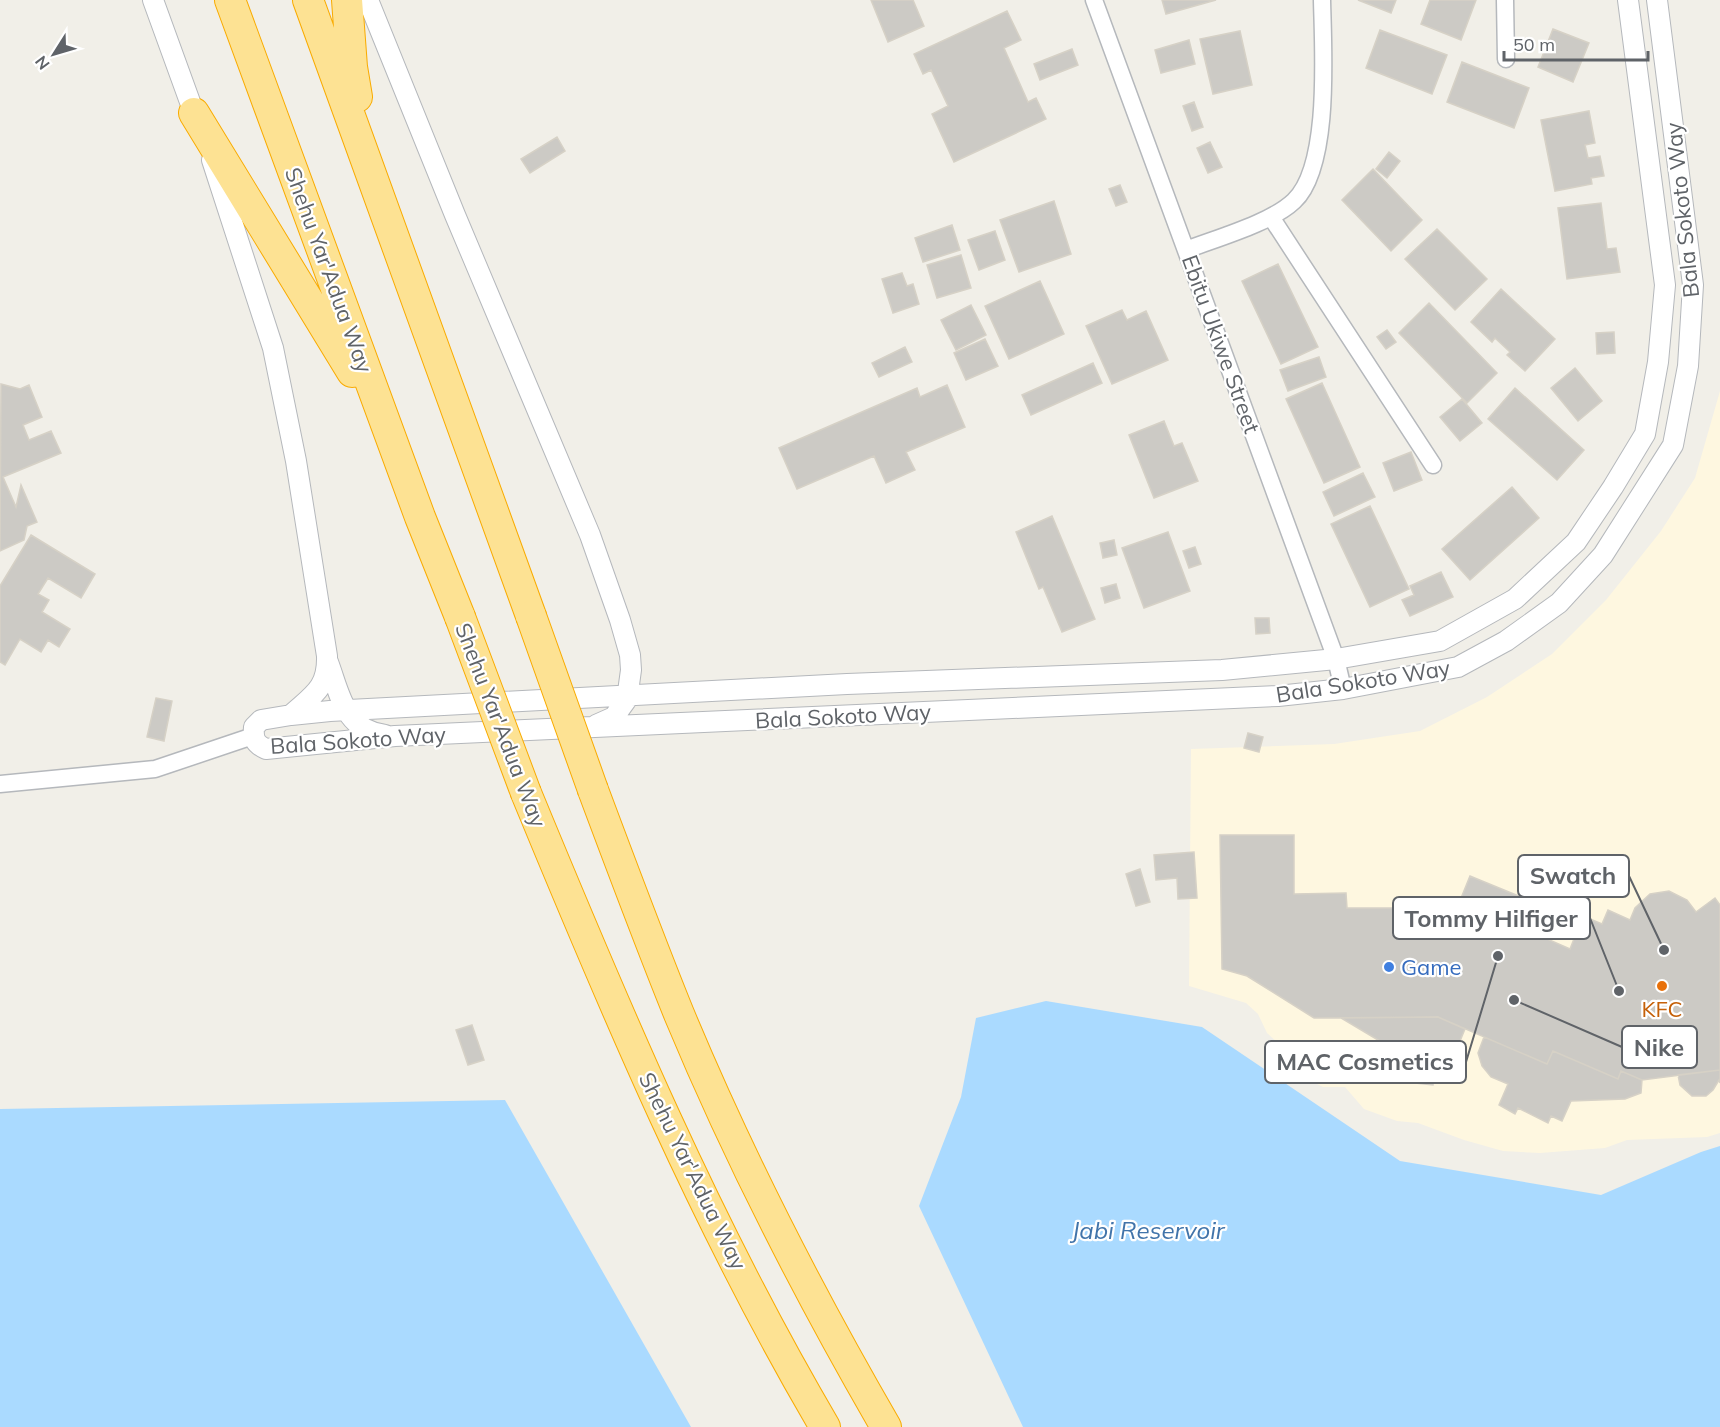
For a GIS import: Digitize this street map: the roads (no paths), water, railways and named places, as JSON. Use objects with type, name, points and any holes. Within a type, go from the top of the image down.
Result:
[{"type":"highway","name":"Shehu Yar'Adua Way","points":[[230,0],[420,517],[526,793],[634,1052],[692,1175],[749,1287],[825,1427]]},
{"type":"highway","points":[[308,0],[593,790],[680,1016],[788,1247],[886,1427]]},
{"type":"highway","points":[[347,0],[356,93],[411,281]]},
{"type":"highway","points":[[194,114],[356,380],[420,517]]},
{"type":"street","points":[[153,0],[220,183],[273,348],[296,461],[327,656],[327,673],[323,683],[291,715]]},
{"type":"street","points":[[368,0],[450,204],[590,535],[630,656],[631,670],[625,705],[614,717],[590,727]]},
{"type":"street","name":"Ebitu Ukiwe Street","points":[[1094,0],[1336,659],[1343,689]]},
{"type":"street","points":[[1186,250],[1270,217],[1295,200],[1311,176],[1323,106],[1322,0]]},
{"type":"street","points":[[1505,0],[1506,59]]},
{"type":"street","name":"Bala Sokoto Way","points":[[1628,0],[1665,285],[1658,362],[1645,434],[1613,487],[1575,542],[1515,599],[1440,641],[1336,659],[1222,670],[847,684],[291,715],[261,720],[254,727],[253,736],[257,744],[266,749],[395,736],[1278,696],[1343,689],[1458,667],[1506,641],[1559,603],[1603,555],[1672,445],[1688,366],[1694,285],[1657,0]]},
{"type":"street","points":[[1270,217],[1433,465]]},
{"type":"street","points":[[327,656],[346,711],[362,727],[374,733],[395,736]]},
{"type":"street","points":[[630,656],[652,686],[668,695]]},
{"type":"street","points":[[0,784],[155,769],[253,736]]},
{"type":"water","name":"Jabi Reservoir","points":[[1046,1001],[1202,1027],[1400,1161],[1601,1195],[1720,1146],[1720,1427],[1023,1427],[919,1206],[961,1097],[976,1018]]},
{"type":"water","points":[[505,1100],[691,1427],[0,1427],[0,1109]]},
{"type":"place","name":"Swatch","points":[[1664,950]]},
{"type":"place","name":"MAC Cosmetics","points":[[1498,956]]},
{"type":"place","name":"Game","points":[[1389,967]]},
{"type":"place","name":"KFC","points":[[1662,986]]},
{"type":"place","name":"Tommy Hilfiger","points":[[1619,991]]},
{"type":"place","name":"Nike","points":[[1514,1000]]}]
